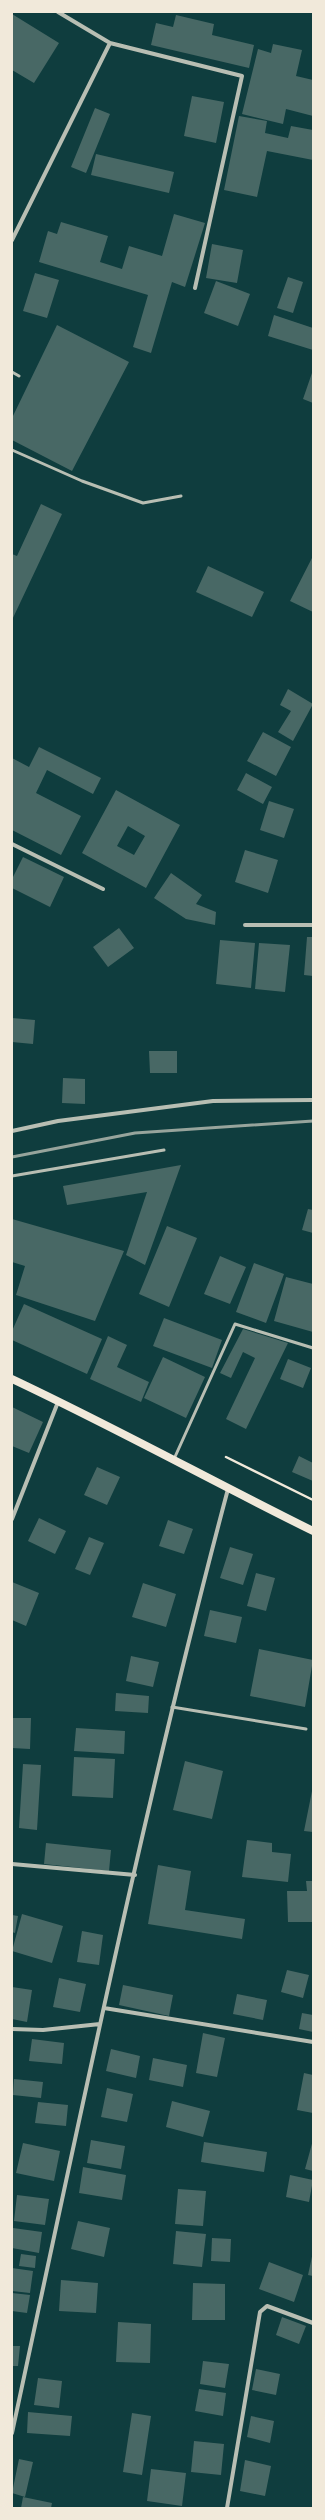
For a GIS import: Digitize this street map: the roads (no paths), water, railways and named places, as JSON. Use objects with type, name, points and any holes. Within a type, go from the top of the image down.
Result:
[{"type":"main road","points":[[12,1379],[174,1458],[228,1489],[313,1531]]},
{"type":"street","points":[[58,12],[110,43],[242,76],[195,288]]},
{"type":"street","points":[[12,240],[110,43]]},
{"type":"street","points":[[12,844],[103,889]]},
{"type":"street","points":[[245,925],[313,925]]},
{"type":"street","points":[[12,1131],[58,1121],[213,1101],[313,1100]]},
{"type":"street","points":[[12,1519],[58,1401]]},
{"type":"street","points":[[12,2433],[100,2024],[172,1707],[228,1489]]},
{"type":"street","points":[[12,1864],[135,1875]]},
{"type":"street","points":[[104,2008],[313,2042]]},
{"type":"street","points":[[12,2029],[43,2030],[100,2024]]},
{"type":"street","points":[[228,2508],[260,2312],[267,2306],[313,2323]]},
{"type":"lane","points":[[12,372],[19,376]]},
{"type":"lane","points":[[12,450],[82,481],[144,503],[182,496]]},
{"type":"lane","points":[[12,1176],[164,1150]]},
{"type":"lane","points":[[174,1458],[236,1324],[313,1348]]},
{"type":"lane","points":[[172,1707],[306,1729]]},
{"type":"railway","points":[[12,1157],[135,1133],[313,1121]]}]
